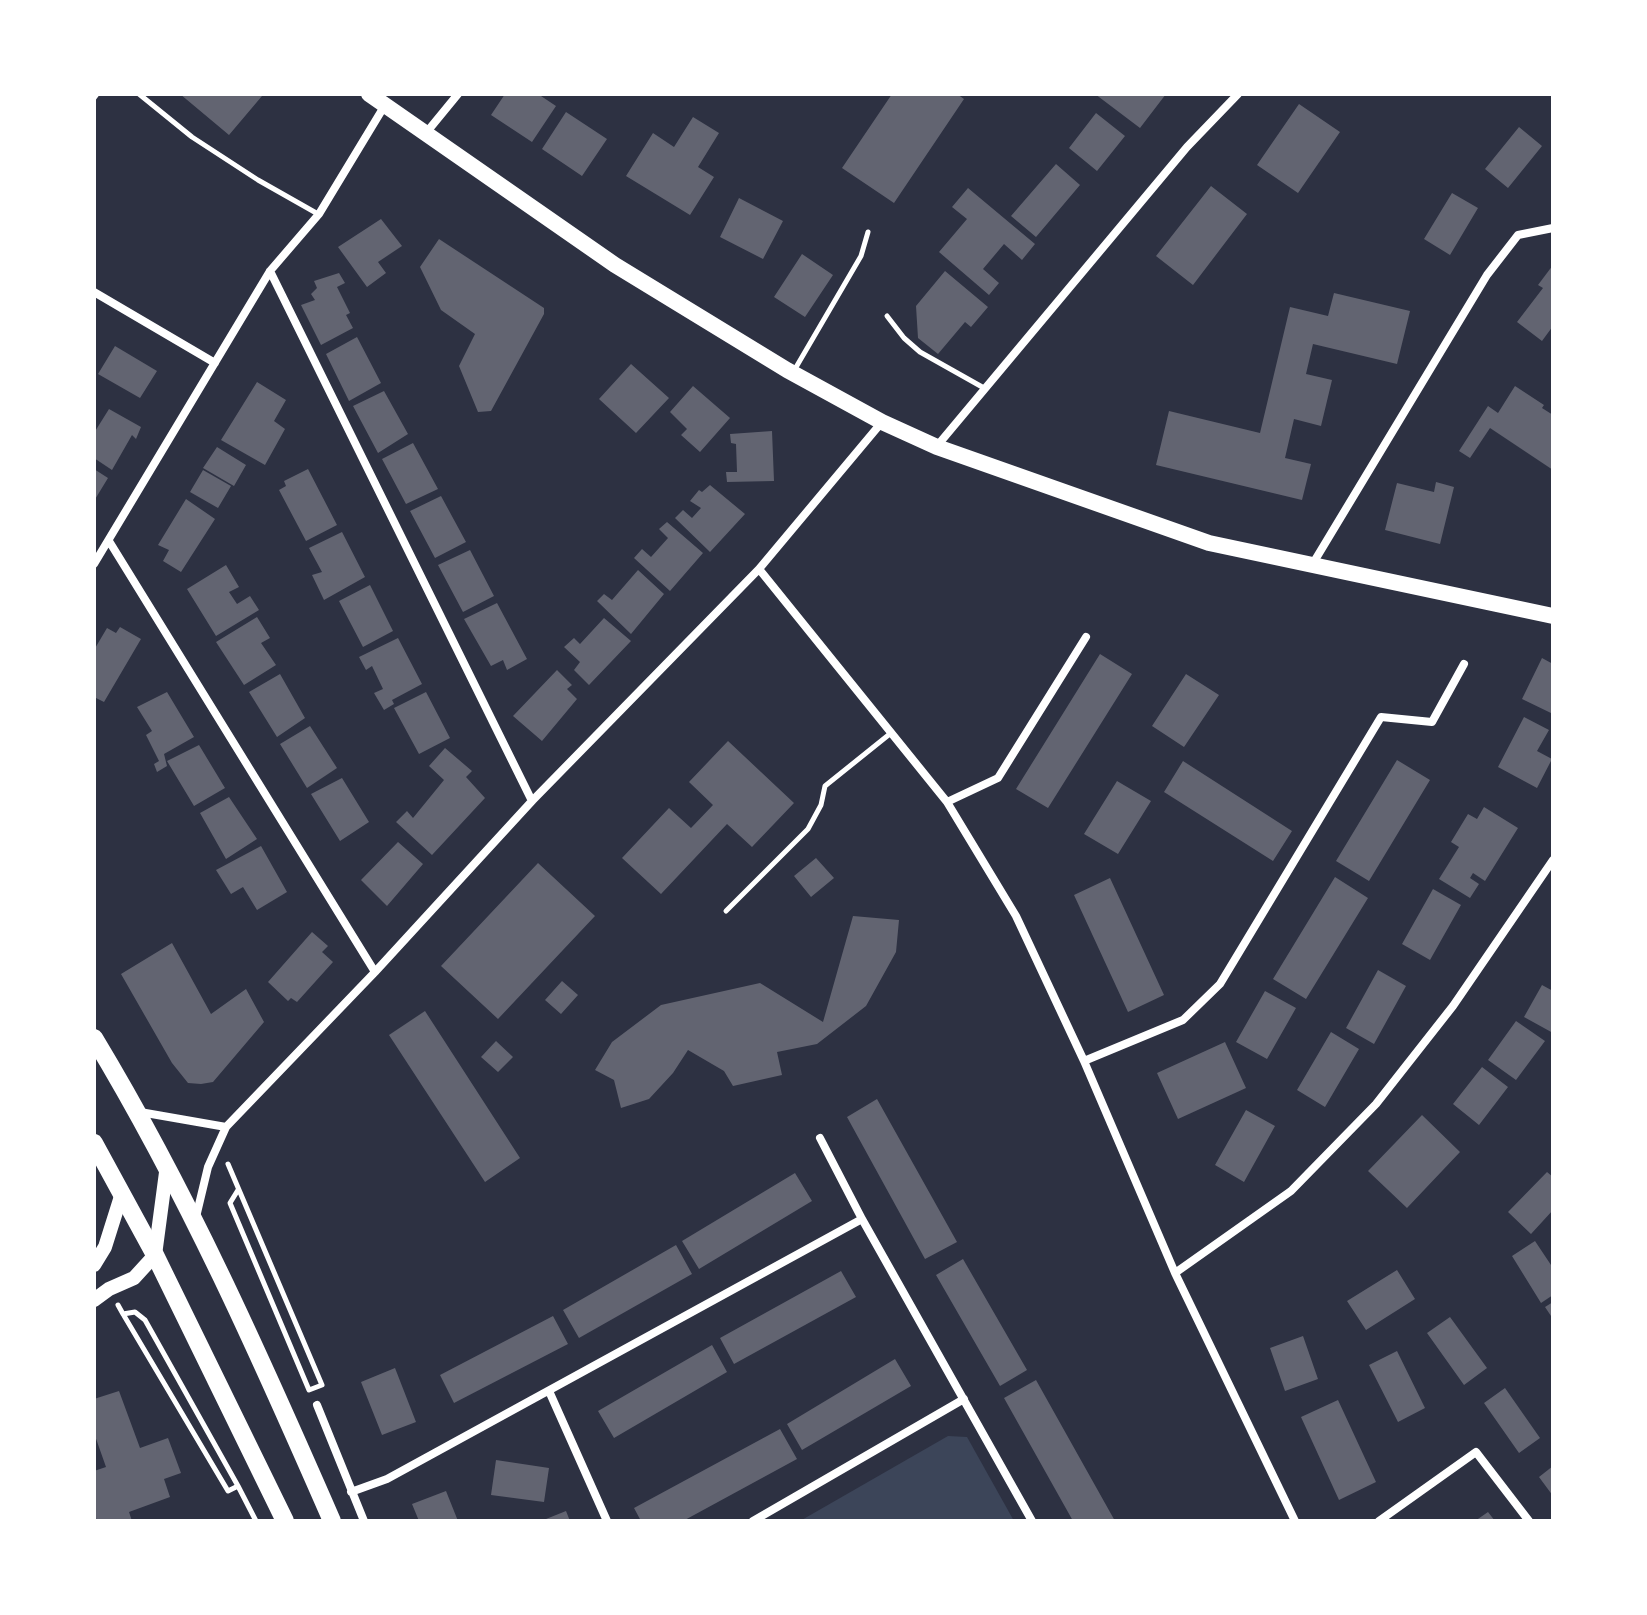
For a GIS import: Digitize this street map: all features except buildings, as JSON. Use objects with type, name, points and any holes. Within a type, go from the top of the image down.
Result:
[{"type":"highway","points":[[94,1038],[138,1112],[195,1220],[332,1521]]},
{"type":"highway","points":[[94,1143],[155,1255],[285,1521]]},
{"type":"main road","points":[[369,94],[615,265],[792,373],[882,422],[937,447],[1209,543],[1553,616]]},
{"type":"street","points":[[426,134],[458,94]]},
{"type":"street","points":[[937,447],[1187,147],[1238,94]]},
{"type":"street","points":[[94,564],[270,271],[319,214],[385,105]]},
{"type":"street","points":[[1312,565],[1487,275],[1518,235],[1553,228]]},
{"type":"street","points":[[270,271],[532,801]]},
{"type":"street","points":[[94,292],[215,363]]},
{"type":"street","points":[[195,1220],[214,1154],[226,1127],[375,972],[532,801],[759,569],[882,422]]},
{"type":"street","points":[[109,541],[375,972]]},
{"type":"street","points":[[759,569],[947,802],[1016,916],[1084,1061],[1175,1273],[1295,1521]]},
{"type":"street","points":[[947,802],[998,778],[1086,637]]},
{"type":"street","points":[[1084,1061],[1183,1020],[1220,984],[1381,717],[1432,722],[1464,664]]},
{"type":"street","points":[[1175,1273],[1291,1191],[1376,1104],[1453,1006],[1553,860]]},
{"type":"street","points":[[138,1112],[226,1127]]},
{"type":"street","points":[[820,1138],[862,1219],[1032,1521]]},
{"type":"street","points":[[94,1300],[109,1289],[134,1278],[155,1255],[167,1165]]},
{"type":"street","points":[[94,1265],[105,1247],[122,1193]]},
{"type":"street","points":[[351,1492],[387,1479],[862,1219]]},
{"type":"street","points":[[549,1391],[607,1521]]},
{"type":"street","points":[[753,1521],[964,1399]]},
{"type":"street","points":[[317,1405],[364,1521]]},
{"type":"street","points":[[1379,1521],[1476,1452],[1529,1521]]},
{"type":"lane","points":[[139,94],[192,137],[258,180],[319,214]]},
{"type":"lane","points":[[792,373],[861,256],[868,232]]},
{"type":"lane","points":[[887,316],[920,352],[985,388]]},
{"type":"lane","points":[[726,911],[808,829],[821,805],[825,786],[891,733]]},
{"type":"path","points":[[214,1154],[228,1162],[322,1385],[309,1390],[230,1203],[238,1190]]},
{"type":"path","points":[[109,1289],[228,1491],[238,1486]]},
{"type":"path","points":[[123,1314],[135,1312],[145,1320],[256,1521]]},
{"type":"shaded area","points":[[948,1436],[967,1437],[1014,1521],[800,1521]]}]
